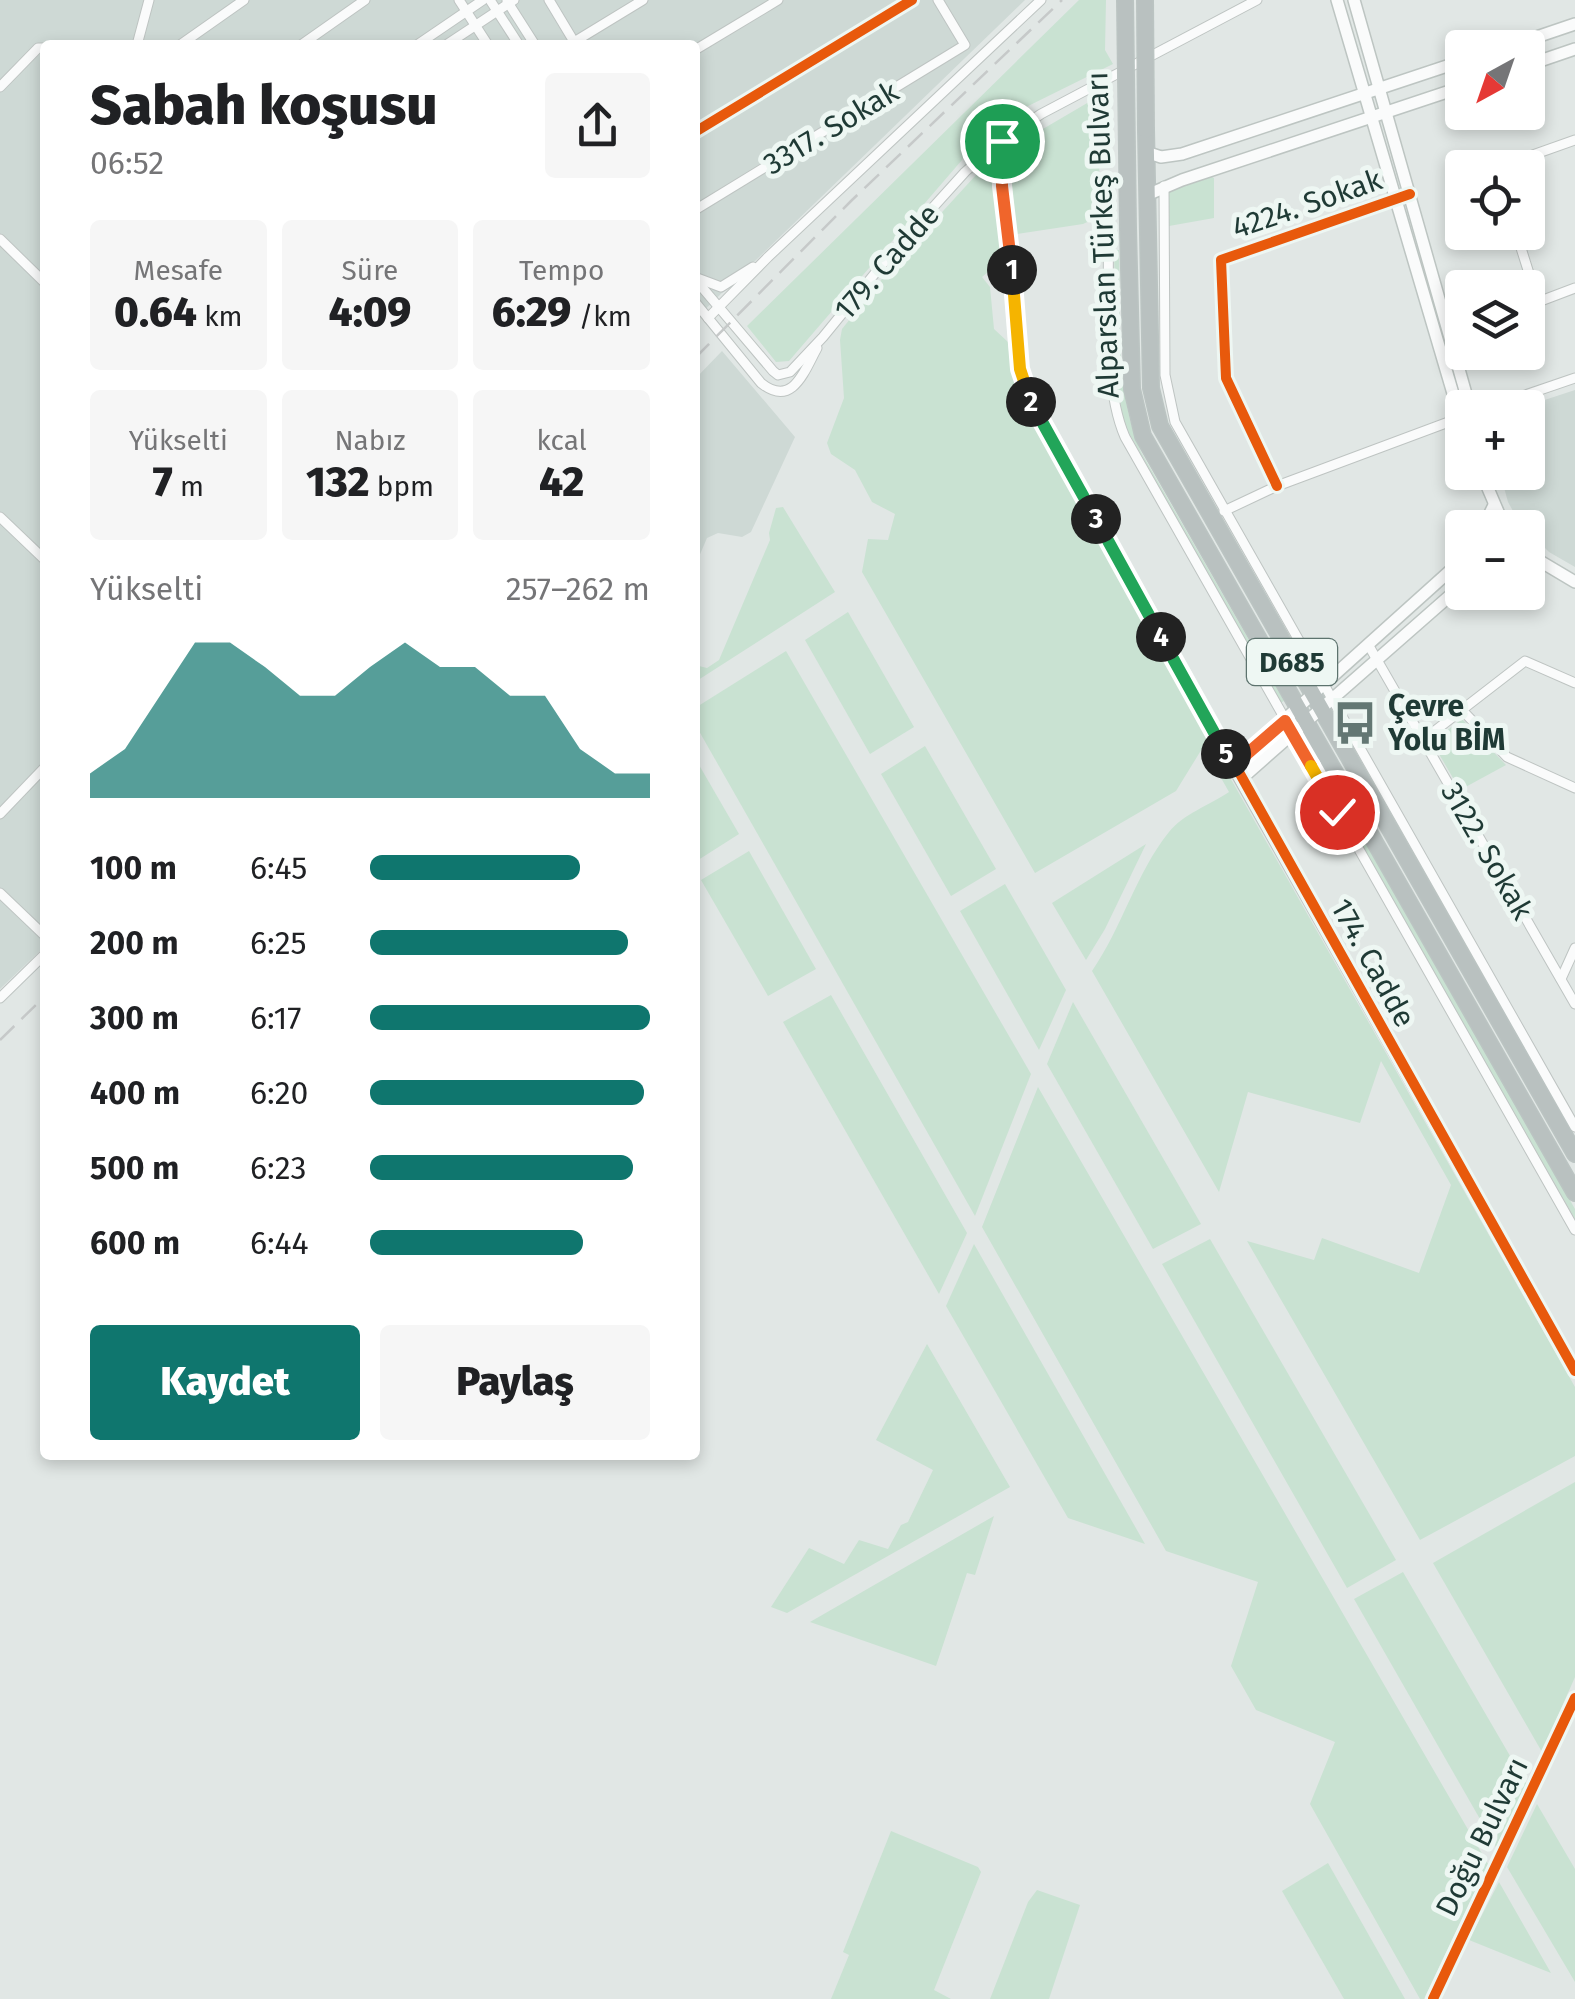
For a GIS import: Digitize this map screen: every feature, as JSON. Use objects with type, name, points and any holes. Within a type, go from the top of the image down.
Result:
[{"type":"highway","name":"Alparslan Türkeş Bulvarı","points":[[1125,0],[1132,389],[1143,436],[1295,722],[1575,1194]]},
{"type":"highway","name":"Alparslan Türkeş Bulvarı","points":[[1146,0],[1151,388],[1160,426],[1322,698],[1575,1154]]},
{"type":"street","points":[[139,40],[150,0]]},
{"type":"street","points":[[187,40],[244,0]]},
{"type":"street","points":[[308,40],[365,0]]},
{"type":"street","points":[[460,0],[485,40]]},
{"type":"street","points":[[424,40],[486,0],[517,40]]},
{"type":"street","points":[[549,0],[574,40]]},
{"type":"street","points":[[581,40],[643,0]]},
{"type":"street","points":[[700,47],[778,0]]},
{"type":"street","points":[[700,129],[912,0]]},
{"type":"street","name":"3317. Sokak","points":[[700,207],[965,45],[938,0]]},
{"type":"street","points":[[708,318],[1041,0]]},
{"type":"street","name":"179. Cadde","points":[[824,337],[890,255],[996,144],[1072,97],[1257,0]]},
{"type":"street","points":[[1336,0],[1453,390]]},
{"type":"street","points":[[1354,0],[1465,390]]},
{"type":"street","points":[[453,40],[509,1],[532,40]]},
{"type":"street","points":[[1545,34],[1575,24]]},
{"type":"street","points":[[143,32],[148,40]]},
{"type":"street","points":[[1545,59],[1575,49]]},
{"type":"street","points":[[0,87],[40,50]]},
{"type":"street","points":[[1146,152],[1162,157],[1182,154],[1445,67]]},
{"type":"street","points":[[1147,195],[1445,92]]},
{"type":"street","points":[[1545,150],[1575,140]]},
{"type":"street","name":"174. Cadde","points":[[996,144],[1002,160],[1017,351],[1028,396],[1575,1372]]},
{"type":"street","points":[[982,156],[1002,186]]},
{"type":"street","points":[[1164,186],[1166,390],[1183,439],[1322,698],[1575,1127]]},
{"type":"street","name":"4224. Sokak","points":[[1277,486],[1226,378],[1220,260],[1410,194]]},
{"type":"street","points":[[1108,236],[1112,383],[1121,428],[1295,722],[1575,1230]]},
{"type":"street","points":[[0,239],[40,278]]},
{"type":"street","points":[[1522,250],[1538,302],[1575,288]]},
{"type":"street","points":[[700,280],[721,287],[768,257]]},
{"type":"street","points":[[700,284],[778,375],[790,372],[824,337]]},
{"type":"street","points":[[700,308],[761,384],[778,392],[795,387],[824,337]]},
{"type":"street","points":[[1539,390],[1575,378]]},
{"type":"street","points":[[1224,511],[1277,486],[1445,425]]},
{"type":"street","points":[[1488,490],[1494,508]]},
{"type":"street","points":[[0,517],[40,555]]},
{"type":"street","points":[[1545,564],[1575,582]]},
{"type":"street","points":[[1241,779],[1369,646],[1445,576]]},
{"type":"street","points":[[1322,698],[1377,660],[1445,599]]},
{"type":"street","name":"3122. Sokak","points":[[1369,646],[1575,1004]]},
{"type":"street","points":[[1423,740],[1525,660],[1575,683]]},
{"type":"street","points":[[1462,710],[1507,757],[1575,788]]},
{"type":"street","points":[[1233,766],[1295,722]]},
{"type":"street","points":[[0,814],[40,772]]},
{"type":"street","points":[[0,893],[40,931]]},
{"type":"street","points":[[1567,986],[1575,948]]},
{"type":"street","points":[[0,998],[40,959]]},
{"type":"street","name":"Doğu Bulvarı","points":[[1433,1999],[1575,1698]]},
{"type":"shaded area","points":[[0,0],[1025,0],[700,314],[700,40],[40,40],[40,951],[0,989]]},
{"type":"shaded area","points":[[722,351],[795,437],[751,532],[742,537],[718,533],[707,538],[700,554],[700,374]]},
{"type":"shaded area","points":[[1575,390],[1575,567],[1545,548],[1545,510],[1512,510],[1505,490],[1545,490],[1545,400]]},
{"type":"green space","points":[[1079,0],[1106,0],[1105,50],[1113,64],[1012,114],[968,153],[789,361],[776,362],[747,326]]},
{"type":"green space","points":[[1106,92],[1108,145],[1099,156],[1100,216],[1083,224],[1017,234],[1011,176],[1019,143]]},
{"type":"green space","points":[[984,173],[992,183],[1005,258],[982,277],[990,287],[994,329],[1008,342],[1016,387],[1208,739],[1176,791],[1035,873],[862,572],[868,539],[888,540],[895,514],[872,502],[855,470],[831,454],[827,443],[844,398],[842,329],[890,269],[977,174]]},
{"type":"green space","points":[[1214,178],[1214,218],[1169,226],[1168,189]]},
{"type":"green space","points":[[1114,250],[1119,250],[1123,378],[1132,428],[1141,452],[1284,701],[1280,703],[1124,424],[1117,383]]},
{"type":"green space","points":[[783,507],[835,592],[700,679],[700,666],[707,668],[719,660],[770,540],[776,508]]},
{"type":"green space","points":[[848,612],[914,727],[870,754],[805,640]]},
{"type":"green space","points":[[786,651],[1031,1074],[975,1216],[700,733],[700,705]]},
{"type":"green space","points":[[1462,719],[1506,765],[1460,790],[1432,742]]},
{"type":"green space","points":[[1304,736],[1575,1209],[1575,1219],[1301,739]]},
{"type":"green space","points":[[925,746],[996,869],[951,896],[881,774]]},
{"type":"green space","points":[[1219,758],[1575,1387],[1575,1456],[1420,1540],[1247,1241],[1314,1260],[1322,1238],[1419,1273],[1451,1185],[1381,1061],[1360,1123],[1248,1092],[1219,1192],[1092,971],[1147,865],[1169,832],[1189,815],[1229,792],[1212,762]]},
{"type":"green space","points":[[700,767],[739,834],[700,859]]},
{"type":"green space","points":[[1146,844],[1105,929],[1086,960],[1052,903]]},
{"type":"green space","points":[[749,851],[816,969],[768,996],[701,880]]},
{"type":"green space","points":[[1005,884],[1066,990],[1039,1050],[960,911]]},
{"type":"green space","points":[[831,995],[967,1233],[939,1294],[783,1022]]},
{"type":"green space","points":[[1073,1002],[1201,1224],[1153,1249],[1047,1064]]},
{"type":"green space","points":[[1038,1087],[1488,1864],[1424,1999],[1420,1999],[1310,1804],[1335,1742],[1256,1710],[1231,1666],[1258,1582],[1166,1551],[982,1227]]},
{"type":"green space","points":[[1210,1239],[1396,1560],[1347,1588],[1162,1264]]},
{"type":"green space","points":[[974,1244],[1145,1544],[1068,1518],[946,1306]]},
{"type":"green space","points":[[927,1344],[1010,1487],[787,1613],[771,1607],[809,1548],[844,1564],[859,1540],[888,1549],[901,1525],[908,1522],[933,1470],[876,1440]]},
{"type":"green space","points":[[1575,1482],[1575,1677],[1542,1752],[1433,1563]]},
{"type":"green space","points":[[994,1516],[975,1575],[967,1573],[936,1666],[810,1622]]},
{"type":"green space","points":[[1403,1572],[1527,1785],[1496,1847],[1354,1599]]},
{"type":"green space","points":[[1537,1804],[1575,1869],[1575,1982],[1507,1867]]},
{"type":"green space","points":[[891,1831],[978,1867],[981,1872],[934,1990],[951,1999],[831,1999],[849,1955],[843,1952]]},
{"type":"green space","points":[[1328,1863],[1405,1999],[1344,1999],[1282,1891]]},
{"type":"green space","points":[[1499,1882],[1551,1973],[1469,1940]]},
{"type":"green space","points":[[1037,1890],[1080,1905],[1049,1999],[990,1999],[1028,1902]]},
{"type":"railway","points":[[700,353],[851,201],[1062,0]]},
{"type":"railway","points":[[0,1040],[40,1001]]},
{"type":"cycle path","points":[[700,129],[912,0]]},
{"type":"cycle path","points":[[997,144],[1002,160],[1017,351],[1028,396],[1575,1371]]},
{"type":"cycle path","points":[[1277,486],[1226,378],[1221,260],[1410,194]]},
{"type":"cycle path","points":[[1433,1999],[1575,1698]]},
{"type":"place","name":"Çevre Yolu BİM","points":[[1355,723]]},
{"type":"route","points":[[1002,141],[996,144],[1003,165],[1017,351],[1035,410],[1233,766],[1285,721],[1337,812]]}]
